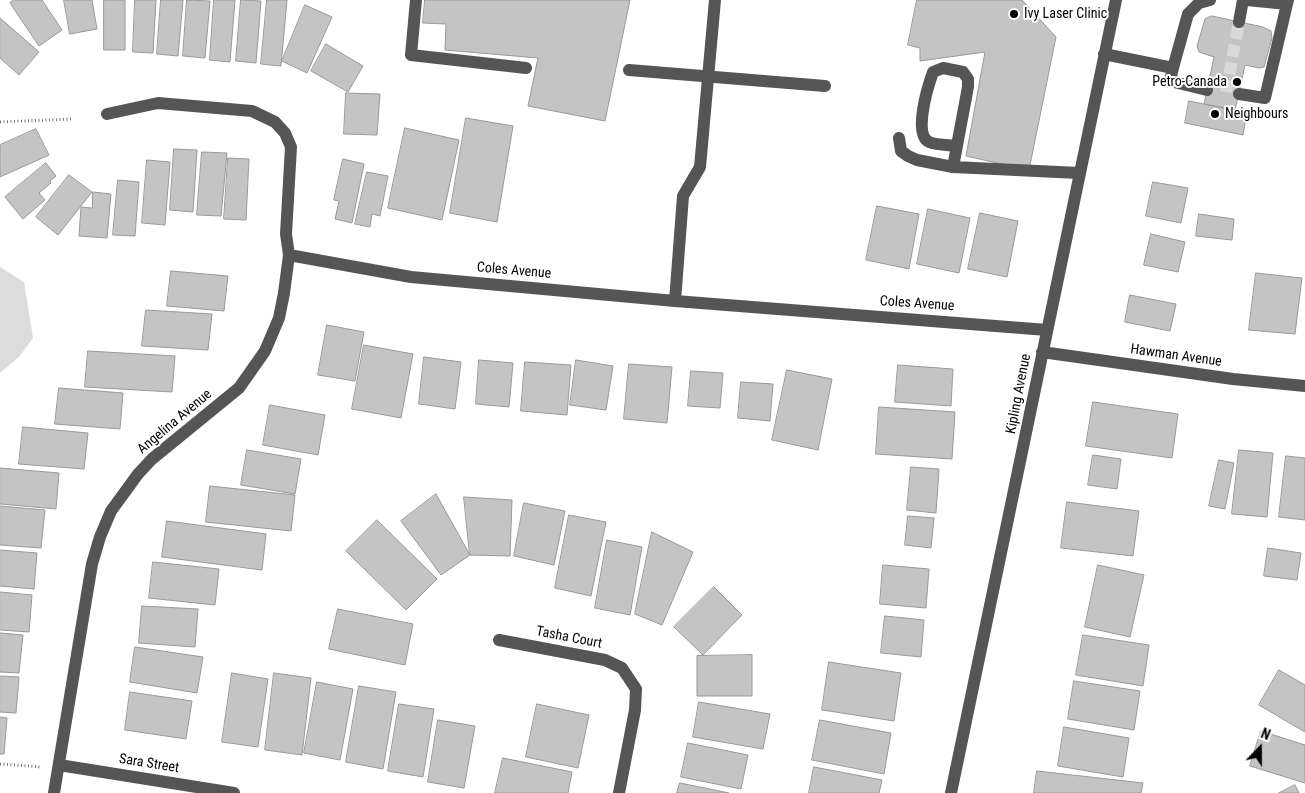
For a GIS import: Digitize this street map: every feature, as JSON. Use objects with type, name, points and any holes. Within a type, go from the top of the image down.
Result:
[{"type":"street","points":[[416,0],[411,55],[526,68]]},
{"type":"street","points":[[675,301],[684,196],[700,167],[715,0]]},
{"type":"street","name":"Kipling Avenue","points":[[951,793],[1116,0]]},
{"type":"street","points":[[1207,90],[1170,81],[1188,14],[1198,3],[1210,0]]},
{"type":"street","points":[[1239,22],[1243,0]]},
{"type":"street","points":[[1239,94],[1265,98],[1287,2],[1247,0]]},
{"type":"street","points":[[1104,54],[1173,68]]},
{"type":"street","points":[[952,167],[968,87],[968,79],[963,72],[944,68],[933,72],[930,80],[921,126],[922,135],[929,142],[956,146]]},
{"type":"street","points":[[630,70],[825,86]]},
{"type":"street","points":[[107,114],[158,103],[252,111],[275,122],[285,133],[291,147],[286,234],[289,255]]},
{"type":"street","points":[[899,138],[901,151],[908,156],[952,167],[1079,173]]},
{"type":"street","name":"Coles Avenue","points":[[289,255],[411,277],[675,301],[1047,330]]},
{"type":"street","name":"Angelina Avenue","points":[[54,793],[92,564],[100,537],[111,511],[152,459],[239,388],[252,371],[265,351],[279,318],[289,255]]},
{"type":"street","name":"Hawman Avenue","points":[[1042,352],[1305,386]]},
{"type":"street","name":"Tasha Court","points":[[499,640],[605,660],[622,668],[636,689],[635,710],[619,793]]},
{"type":"street","name":"Sara Street","points":[[59,765],[234,793]]},
{"type":"path","points":[[0,122],[72,119]]},
{"type":"path","points":[[0,764],[41,768]]},
{"type":"shaded area","points":[[0,267],[24,282],[33,338],[19,357],[0,373]]},
{"type":"building","points":[[14,0],[42,0],[62,30],[39,46],[10,3]]},
{"type":"building","points":[[64,0],[92,0],[97,29],[70,34]]},
{"type":"building","points":[[104,0],[125,0],[125,50],[104,50]]},
{"type":"building","points":[[135,0],[156,0],[153,53],[133,52]]},
{"type":"building","points":[[161,0],[183,0],[178,56],[157,54]]},
{"type":"building","points":[[187,0],[210,1],[205,58],[183,56]]},
{"type":"building","points":[[214,0],[235,0],[230,62],[210,60]]},
{"type":"building","points":[[241,0],[261,1],[256,63],[236,61]]},
{"type":"building","points":[[267,0],[287,0],[281,66],[261,64]]},
{"type":"building","points":[[425,0],[630,0],[605,121],[528,106],[538,58],[445,50],[446,24],[423,23]]},
{"type":"building","points":[[917,0],[1022,0],[1056,37],[1029,170],[966,156],[985,52],[920,61],[920,48],[908,45]]},
{"type":"building","points":[[305,5],[332,17],[307,73],[282,61]]},
{"type":"building","points":[[1212,16],[1263,27],[1271,31],[1272,38],[1264,67],[1259,68],[1245,65],[1235,110],[1204,104],[1214,57],[1199,52],[1197,46],[1205,19]]},
{"type":"building","points":[[0,18],[39,52],[19,75],[0,58]]},
{"type":"building","points":[[326,44],[363,66],[348,92],[311,71]]},
{"type":"building","points":[[346,93],[380,94],[377,135],[344,134]]},
{"type":"building","points":[[1189,101],[1247,113],[1243,135],[1185,123]]},
{"type":"building","points":[[466,118],[513,126],[497,222],[450,213]]},
{"type":"building","points":[[405,128],[459,140],[442,220],[388,208]]},
{"type":"building","points":[[36,129],[49,155],[0,177],[0,145]]},
{"type":"building","points":[[174,149],[197,150],[193,212],[170,210]]},
{"type":"building","points":[[202,152],[227,153],[221,216],[197,215]]},
{"type":"building","points":[[228,158],[249,159],[246,220],[224,219]]},
{"type":"building","points":[[343,159],[364,164],[352,223],[335,219],[339,201],[334,200]]},
{"type":"building","points":[[147,160],[170,162],[165,225],[142,223]]},
{"type":"building","points":[[46,163],[56,176],[39,193],[45,200],[23,219],[5,197]]},
{"type":"building","points":[[367,172],[388,176],[380,216],[372,214],[370,227],[355,224]]},
{"type":"building","points":[[69,175],[92,192],[58,235],[36,217]]},
{"type":"building","points":[[118,180],[139,182],[135,236],[113,235]]},
{"type":"building","points":[[1153,182],[1188,188],[1181,223],[1146,216]]},
{"type":"building","points":[[93,192],[111,194],[107,238],[79,236],[81,207],[92,208]]},
{"type":"building","points":[[877,206],[919,214],[909,269],[866,260]]},
{"type":"building","points":[[928,209],[970,218],[959,273],[917,264]]},
{"type":"building","points":[[980,213],[1018,221],[1007,277],[968,269]]},
{"type":"building","points":[[1199,214],[1234,219],[1232,240],[1196,236]]},
{"type":"building","points":[[1151,234],[1185,242],[1178,272],[1144,265]]},
{"type":"building","points":[[171,271],[228,276],[224,311],[167,306]]},
{"type":"building","points":[[1256,273],[1302,278],[1295,334],[1249,330]]},
{"type":"building","points":[[1130,295],[1176,304],[1170,331],[1125,322]]},
{"type":"building","points":[[146,310],[212,314],[208,350],[142,346]]},
{"type":"building","points":[[327,325],[364,332],[355,381],[318,375]]},
{"type":"building","points":[[364,345],[413,354],[401,418],[352,409]]},
{"type":"building","points":[[88,351],[175,356],[172,392],[85,387]]},
{"type":"building","points":[[424,357],[461,362],[455,409],[419,404]]},
{"type":"building","points":[[479,360],[513,363],[509,407],[476,404]]},
{"type":"building","points":[[576,360],[613,366],[606,410],[570,405]]},
{"type":"building","points":[[525,362],[571,365],[567,415],[521,411]]},
{"type":"building","points":[[629,364],[672,367],[667,423],[624,419]]},
{"type":"building","points":[[898,365],[953,369],[951,406],[895,402]]},
{"type":"building","points":[[787,370],[832,379],[818,450],[772,440]]},
{"type":"building","points":[[691,371],[723,373],[720,408],[688,406]]},
{"type":"building","points":[[741,382],[773,384],[770,421],[738,418]]},
{"type":"building","points":[[59,388],[123,393],[120,429],[55,424]]},
{"type":"building","points":[[1093,402],[1178,414],[1172,458],[1086,446]]},
{"type":"building","points":[[270,405],[325,415],[318,455],[263,445]]},
{"type":"building","points":[[879,407],[955,412],[952,459],[876,454]]},
{"type":"building","points":[[23,427],[88,433],[84,469],[19,464]]},
{"type":"building","points":[[247,450],[301,459],[295,494],[241,485]]},
{"type":"building","points":[[1239,450],[1273,453],[1267,517],[1232,514]]},
{"type":"building","points":[[1093,455],[1121,459],[1117,489],[1088,485]]},
{"type":"building","points":[[1286,456],[1305,458],[1305,520],[1279,517]]},
{"type":"building","points":[[1219,460],[1234,463],[1225,509],[1209,506]]},
{"type":"building","points":[[911,467],[939,469],[936,513],[907,510]]},
{"type":"building","points":[[0,468],[59,473],[56,509],[0,504]]},
{"type":"building","points":[[210,486],[295,495],[291,531],[206,522]]},
{"type":"building","points":[[436,494],[470,555],[441,575],[401,521]]},
{"type":"building","points":[[464,497],[512,500],[510,556],[470,555]]},
{"type":"building","points":[[1067,502],[1139,511],[1133,556],[1061,548]]},
{"type":"building","points":[[524,503],[565,511],[554,565],[514,556]]},
{"type":"building","points":[[0,506],[45,510],[41,548],[0,545]]},
{"type":"building","points":[[569,515],[606,522],[591,596],[555,588]]},
{"type":"building","points":[[908,516],[934,518],[931,548],[905,545]]},
{"type":"building","points":[[377,520],[437,579],[406,610],[346,551]]},
{"type":"building","points":[[167,521],[266,534],[262,570],[162,557]]},
{"type":"building","points":[[652,532],[693,552],[662,625],[635,614]]},
{"type":"building","points":[[607,540],[642,547],[630,615],[595,608]]},
{"type":"building","points":[[1268,548],[1301,553],[1297,580],[1264,576]]},
{"type":"building","points":[[0,550],[37,553],[34,589],[0,586]]},
{"type":"building","points":[[153,562],[219,569],[215,605],[149,598]]},
{"type":"building","points":[[883,565],[929,569],[926,608],[880,604]]},
{"type":"building","points":[[1098,565],[1144,575],[1130,637],[1085,627]]},
{"type":"building","points":[[714,587],[742,615],[703,655],[674,627]]},
{"type":"building","points":[[0,592],[32,595],[29,632],[0,630]]},
{"type":"building","points":[[142,606],[198,609],[195,647],[139,643]]},
{"type":"building","points":[[338,609],[413,624],[405,665],[329,649]]},
{"type":"building","points":[[885,616],[924,620],[921,657],[881,653]]},
{"type":"building","points":[[0,633],[23,635],[19,673],[0,672]]},
{"type":"building","points":[[1083,635],[1149,645],[1143,686],[1076,675]]},
{"type":"building","points":[[135,647],[203,657],[197,693],[130,682]]},
{"type":"building","points":[[752,655],[752,696],[697,696],[697,656]]},
{"type":"building","points":[[829,662],[901,673],[894,721],[822,710]]},
{"type":"building","points":[[1279,670],[1305,685],[1305,732],[1259,705]]},
{"type":"building","points":[[232,673],[268,679],[258,747],[222,742]]},
{"type":"building","points":[[274,673],[311,678],[302,755],[265,750]]},
{"type":"building","points":[[0,676],[19,677],[16,713],[0,712]]},
{"type":"building","points":[[1074,681],[1140,691],[1134,730],[1068,719]]},
{"type":"building","points":[[317,682],[353,689],[340,760],[304,753]]},
{"type":"building","points":[[359,686],[396,692],[383,769],[346,762]]},
{"type":"building","points":[[130,692],[192,701],[186,739],[125,730]]},
{"type":"building","points":[[699,702],[770,714],[763,749],[693,737]]},
{"type":"building","points":[[399,704],[434,709],[423,777],[388,771]]},
{"type":"building","points":[[537,704],[589,715],[578,768],[526,757]]},
{"type":"building","points":[[0,717],[7,718],[4,754],[0,754]]},
{"type":"building","points":[[438,720],[475,726],[464,788],[428,782]]},
{"type":"building","points":[[820,720],[891,733],[884,774],[812,760]]},
{"type":"building","points":[[1064,727],[1129,738],[1123,777],[1058,766]]},
{"type":"building","points":[[1261,731],[1305,745],[1305,783],[1250,766]]},
{"type":"building","points":[[688,743],[748,755],[741,789],[681,777]]},
{"type":"building","points":[[503,758],[572,772],[568,793],[495,793]]},
{"type":"building","points":[[814,767],[882,780],[879,793],[809,793]]},
{"type":"building","points":[[1037,771],[1143,783],[1141,793],[1034,793]]},
{"type":"building","points":[[680,783],[729,793],[677,793]]},
{"type":"building","points":[[1295,785],[1299,793],[1279,793]]},
{"type":"tunnel","points":[[1226,92],[1239,22]]},
{"type":"place","name":"Ivy Laser Clinic","points":[[1014,14]]},
{"type":"place","name":"Petro-Canada","points":[[1237,82]]},
{"type":"place","name":"Neighbours","points":[[1215,114]]}]
